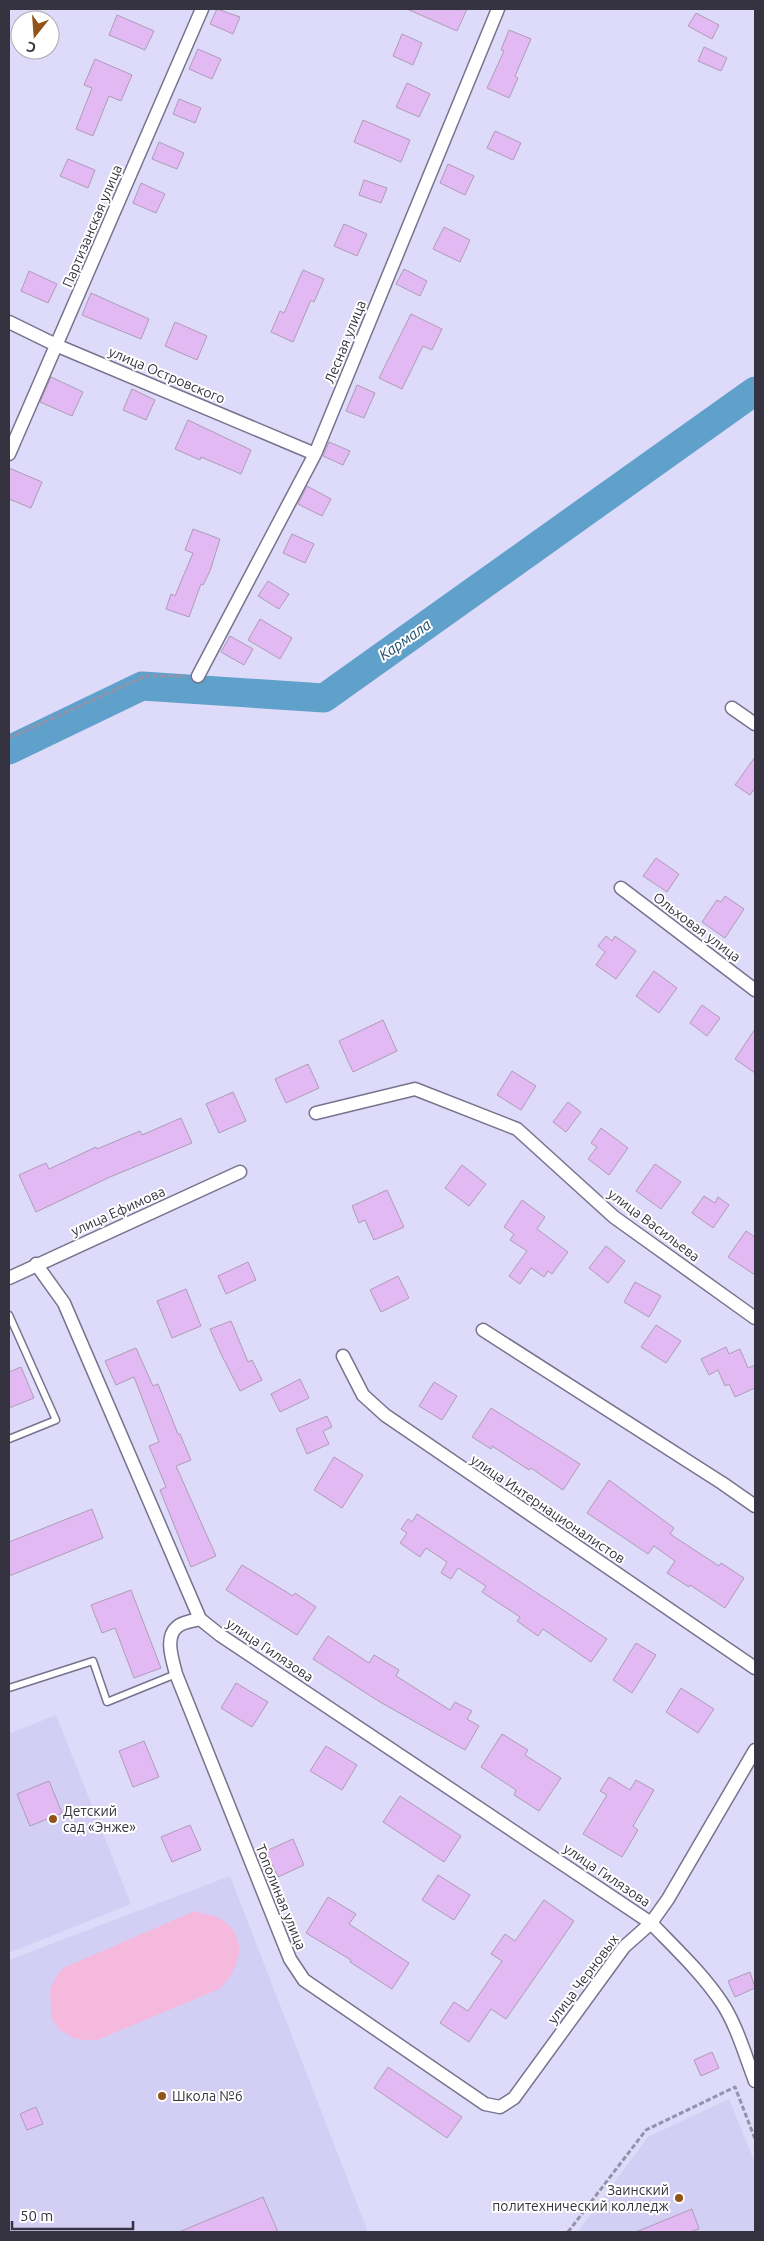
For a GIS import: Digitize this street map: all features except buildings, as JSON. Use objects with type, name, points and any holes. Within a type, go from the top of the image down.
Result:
[{"type":"street","name":"Партизанская улица","points":[[9,454],[58,346],[202,9]]},
{"type":"street","name":"Лесная улица","points":[[198,676],[315,454],[498,9]]},
{"type":"street","name":"улица Островского","points":[[9,322],[58,346],[315,454]]},
{"type":"street","points":[[732,708],[755,724]]},
{"type":"street","name":"Ольховая улица","points":[[620,888],[755,990]]},
{"type":"street","name":"улица Васильева","points":[[316,1113],[416,1089],[517,1129],[614,1217],[755,1318]]},
{"type":"street","name":"улица Ефимова","points":[[9,1278],[240,1172]]},
{"type":"street","name":"улица Гилязова","points":[[36,1264],[64,1303],[200,1619],[220,1635],[650,1922],[699,1973],[722,2004],[737,2035],[755,2081]]},
{"type":"street","points":[[483,1330],[755,1506]]},
{"type":"street","name":"улица Интернационалистов","points":[[343,1356],[363,1395],[385,1415],[755,1668]]},
{"type":"street","name":"Тополиная улица","points":[[200,1619],[180,1624],[174,1630],[171,1649],[176,1674],[290,1959],[304,1980],[485,2104]]},
{"type":"street","name":"улица Черновых","points":[[485,2104],[500,2107],[514,2098],[624,1948],[650,1922],[668,1899],[755,1750]]},
{"type":"lane","points":[[9,1315],[56,1420],[9,1439]]},
{"type":"lane","points":[[9,1688],[92,1661],[107,1702],[176,1674]]},
{"type":"path","points":[[9,738],[146,676],[198,676]]},
{"type":"path","points":[[568,2232],[646,2130],[734,2087],[755,2139]]},
{"type":"shaded area","name":"Детский сад «Энже»","points":[[56,1715],[131,1904],[9,1953],[9,1734]]},
{"type":"shaded area","name":"Школа №6","points":[[230,1876],[368,2232],[9,2232],[9,1960]]},
{"type":"shaded area","points":[[195,1911],[221,1919],[236,1935],[239,1944],[237,1963],[219,1989],[97,2040],[73,2038],[60,2030],[52,2019],[50,1991],[55,1979],[63,1968]]},
{"type":"shaded area","name":"Заинский политехнический колледж","points":[[729,2099],[755,2163],[755,2232],[578,2232],[648,2137]]},
{"type":"waterway","name":"Кармала","points":[[9,750],[142,686],[324,698],[755,391]]},
{"type":"place","name":"Детский сад «Энже»","points":[[53,1819]]},
{"type":"place","name":"Школа №6","points":[[162,2096]]},
{"type":"place","name":"Заинский политехнический колледж","points":[[679,2198]]}]
